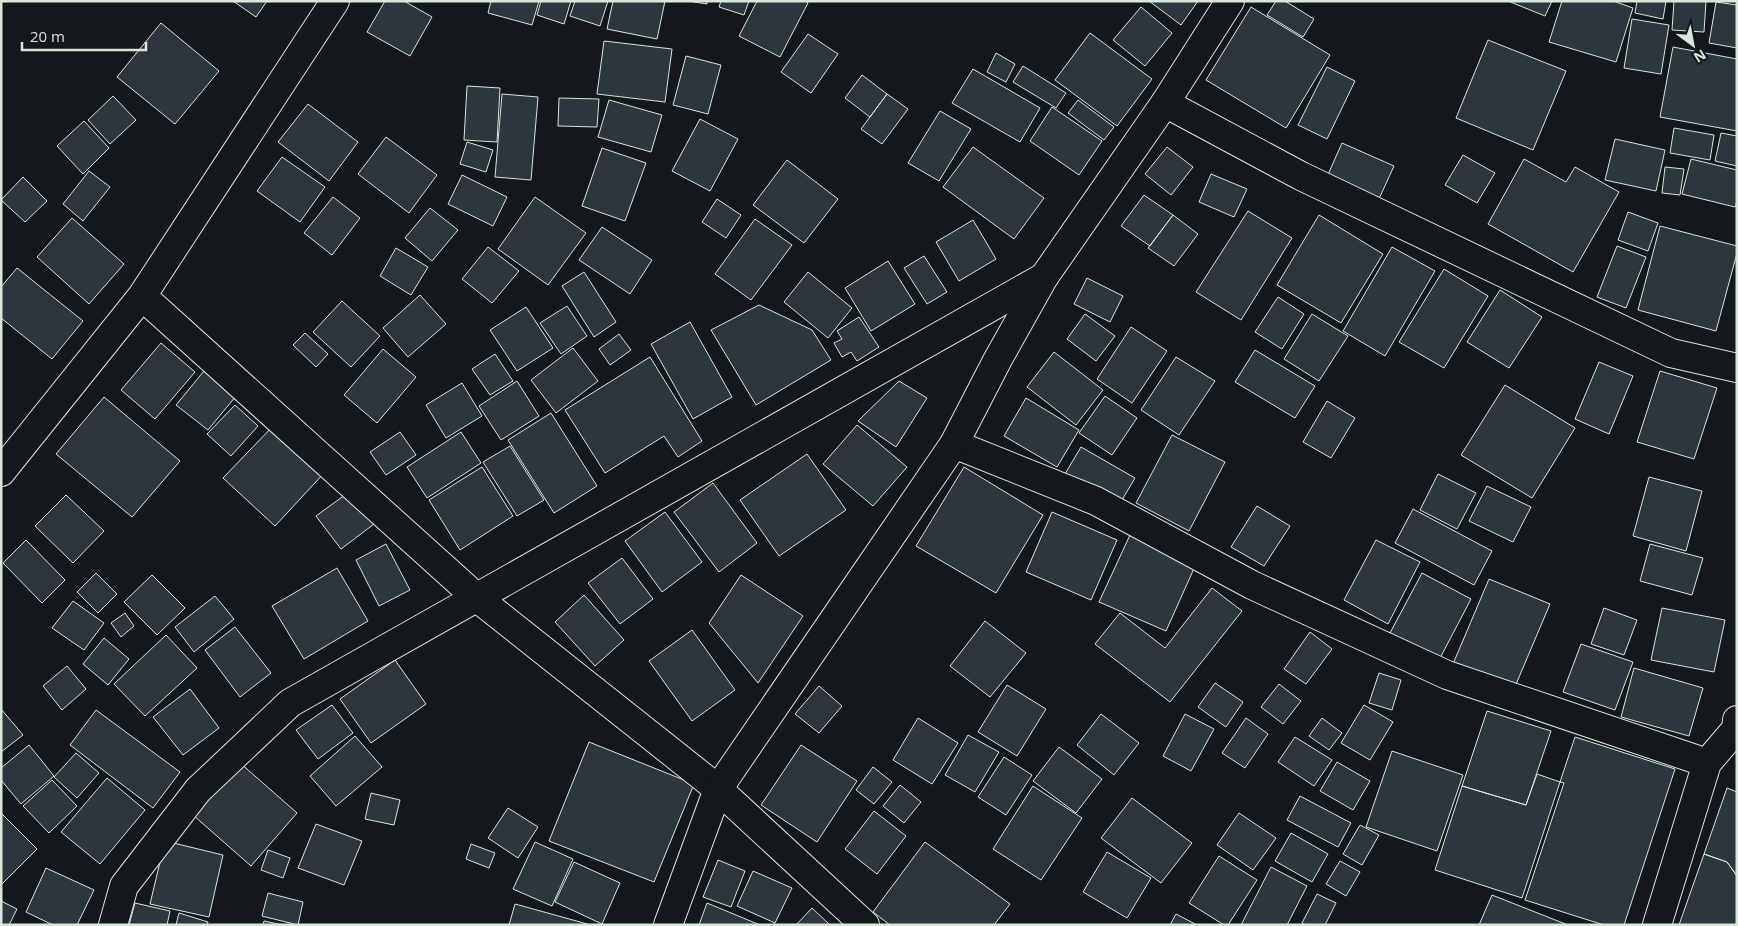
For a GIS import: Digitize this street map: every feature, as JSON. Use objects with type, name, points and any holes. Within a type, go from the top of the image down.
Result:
[{"type":"street","points":[[1,472],[142,296],[336,1]]},
{"type":"street","points":[[668,925],[718,788],[954,444],[998,359],[1044,277],[1165,102],[1230,1]]},
{"type":"street","points":[[1165,102],[1301,176],[1671,353],[1737,368]]},
{"type":"street","points":[[113,925],[124,886],[198,790],[290,703],[1044,277]]},
{"type":"street","points":[[142,296],[476,597],[718,788],[865,925]]},
{"type":"street","points":[[954,444],[1096,501],[1252,585],[1447,675],[1706,764]]},
{"type":"street","points":[[1656,925],[1706,764],[1736,726]]},
{"type":"building","points":[[233,1],[267,1],[256,17]]},
{"type":"building","points":[[385,1],[404,1],[432,17],[410,56],[367,32]]},
{"type":"building","points":[[491,1],[539,1],[532,25],[488,13]]},
{"type":"building","points":[[541,1],[571,1],[564,24],[537,15]]},
{"type":"building","points":[[575,1],[608,1],[600,26],[570,16]]},
{"type":"building","points":[[613,1],[665,1],[657,39],[607,29]]},
{"type":"building","points":[[688,1],[707,1],[707,4]]},
{"type":"building","points":[[721,1],[749,1],[744,15],[719,7]]},
{"type":"building","points":[[757,1],[805,1],[808,3],[780,57],[739,36]]},
{"type":"building","points":[[1149,1],[1198,1],[1181,25]]},
{"type":"building","points":[[1276,1],[1285,1],[1314,19],[1303,37],[1267,15]]},
{"type":"building","points":[[1508,1],[1552,1],[1545,16]]},
{"type":"building","points":[[1562,1],[1613,1],[1633,8],[1616,62],[1549,42]]},
{"type":"building","points":[[1637,1],[1666,1],[1663,19],[1635,13]]},
{"type":"building","points":[[1674,1],[1706,1],[1704,32],[1672,30]]},
{"type":"building","points":[[1716,2],[1737,5],[1737,48],[1709,43]]},
{"type":"building","points":[[1141,7],[1172,33],[1145,66],[1113,40]]},
{"type":"building","points":[[1251,7],[1330,55],[1286,128],[1206,80]]},
{"type":"building","points":[[1632,19],[1669,25],[1661,74],[1624,68]]},
{"type":"building","points":[[161,23],[219,71],[175,124],[117,77]]},
{"type":"building","points":[[1090,33],[1152,79],[1117,126],[1055,80]]},
{"type":"building","points":[[808,34],[838,54],[811,93],[781,72]]},
{"type":"building","points":[[1488,40],[1566,71],[1533,150],[1456,118]]},
{"type":"building","points":[[604,41],[672,49],[665,102],[597,94]]},
{"type":"building","points":[[1673,47],[1737,59],[1737,131],[1660,117]]},
{"type":"building","points":[[996,53],[1015,64],[1006,82],[987,72]]},
{"type":"building","points":[[686,56],[721,65],[708,114],[673,105]]},
{"type":"building","points":[[1023,66],[1066,93],[1056,108],[1013,82]]},
{"type":"building","points":[[1327,67],[1355,81],[1327,139],[1298,125]]},
{"type":"building","points":[[973,69],[1040,108],[1020,142],[952,103]]},
{"type":"building","points":[[862,75],[887,94],[870,117],[845,98]]},
{"type":"building","points":[[467,86],[500,88],[497,142],[464,140]]},
{"type":"building","points":[[502,94],[538,97],[531,180],[495,177]]},
{"type":"building","points":[[887,94],[908,109],[882,144],[861,129]]},
{"type":"building","points":[[113,96],[136,120],[110,144],[88,120]]},
{"type":"building","points":[[559,98],[599,99],[597,127],[558,126]]},
{"type":"building","points":[[609,100],[662,115],[651,152],[598,137]]},
{"type":"building","points":[[1078,100],[1114,127],[1104,140],[1068,113]]},
{"type":"building","points":[[308,104],[358,142],[329,181],[278,142]]},
{"type":"building","points":[[1052,107],[1102,141],[1079,175],[1030,141]]},
{"type":"building","points":[[940,111],[971,129],[939,181],[908,163]]},
{"type":"building","points":[[700,119],[738,139],[710,191],[672,171]]},
{"type":"building","points":[[84,121],[109,148],[83,174],[57,146]]},
{"type":"building","points":[[1674,128],[1714,135],[1710,160],[1670,153]]},
{"type":"building","points":[[1721,133],[1737,136],[1737,166],[1715,161]]},
{"type":"building","points":[[386,137],[437,175],[409,213],[358,174]]},
{"type":"building","points":[[1615,139],[1665,150],[1656,191],[1605,180]]},
{"type":"building","points":[[467,142],[493,150],[486,172],[460,164]]},
{"type":"building","points":[[1342,143],[1394,166],[1378,201],[1326,179]]},
{"type":"building","points":[[973,147],[1044,198],[1014,239],[943,187]]},
{"type":"building","points":[[1167,147],[1193,167],[1171,195],[1145,174]]},
{"type":"building","points":[[602,148],[646,163],[625,221],[582,206]]},
{"type":"building","points":[[1463,155],[1495,173],[1477,203],[1445,185]]},
{"type":"building","points":[[282,157],[325,187],[300,222],[257,191]]},
{"type":"building","points":[[1524,159],[1566,182],[1575,167],[1619,192],[1573,272],[1488,224]]},
{"type":"building","points":[[1691,159],[1737,170],[1737,201],[1735,207],[1682,194]]},
{"type":"building","points":[[787,160],[838,199],[804,243],[753,205]]},
{"type":"building","points":[[1665,167],[1684,169],[1680,195],[1662,193]]},
{"type":"building","points":[[89,171],[110,187],[83,221],[63,204]]},
{"type":"building","points":[[1211,174],[1247,189],[1234,217],[1199,202]]},
{"type":"building","points":[[462,175],[507,197],[493,226],[448,204]]},
{"type":"building","points":[[23,177],[47,201],[25,222],[1,200]]},
{"type":"building","points":[[1144,195],[1173,215],[1150,246],[1121,226]]},
{"type":"building","points":[[333,197],[360,218],[332,255],[304,233]]},
{"type":"building","points":[[535,197],[586,233],[548,285],[498,249]]},
{"type":"building","points":[[717,199],[741,215],[726,238],[702,222]]},
{"type":"building","points":[[430,208],[458,230],[432,261],[405,238]]},
{"type":"building","points":[[1248,211],[1292,238],[1241,320],[1196,292]]},
{"type":"building","points":[[1628,212],[1658,223],[1648,251],[1618,240]]},
{"type":"building","points":[[1173,215],[1198,234],[1174,266],[1148,248]]},
{"type":"building","points":[[1319,215],[1383,254],[1341,323],[1277,285]]},
{"type":"building","points":[[72,218],[124,264],[89,304],[37,257]]},
{"type":"building","points":[[755,219],[792,245],[751,300],[715,274]]},
{"type":"building","points":[[973,220],[996,259],[959,281],[936,242]]},
{"type":"building","points":[[1660,226],[1737,246],[1737,253],[1716,331],[1638,310]]},
{"type":"building","points":[[602,227],[652,260],[630,294],[579,260]]},
{"type":"building","points":[[1617,246],[1646,257],[1626,308],[1597,297]]},
{"type":"building","points":[[488,247],[519,271],[492,303],[462,279]]},
{"type":"building","points":[[1392,247],[1435,271],[1385,356],[1343,331]]},
{"type":"building","points":[[396,248],[428,267],[411,295],[380,276]]},
{"type":"building","points":[[924,256],[947,292],[927,304],[904,268]]},
{"type":"building","points":[[888,261],[915,304],[871,331],[845,288]]},
{"type":"building","points":[[17,268],[83,321],[52,359],[1,318],[1,287]]},
{"type":"building","points":[[1444,269],[1488,296],[1444,368],[1399,342]]},
{"type":"building","points":[[584,272],[616,322],[594,337],[562,286]]},
{"type":"building","points":[[808,272],[852,308],[828,338],[784,302]]},
{"type":"building","points":[[1087,278],[1123,296],[1110,322],[1074,304]]},
{"type":"building","points":[[1500,290],[1542,317],[1509,368],[1467,342]]},
{"type":"building","points":[[420,295],[446,324],[408,357],[383,328]]},
{"type":"building","points":[[1278,297],[1304,314],[1282,349],[1255,332]]},
{"type":"building","points":[[342,301],[380,336],[351,367],[313,332]]},
{"type":"building","points":[[759,305],[812,330],[831,360],[756,405],[711,330]]},
{"type":"building","points":[[567,306],[587,336],[561,354],[540,323]]},
{"type":"building","points":[[526,307],[553,348],[517,371],[490,330]]},
{"type":"building","points":[[1085,314],[1115,336],[1096,361],[1067,339]]},
{"type":"building","points":[[1312,314],[1348,336],[1319,381],[1284,359]]},
{"type":"building","points":[[859,317],[879,347],[857,361],[851,352],[842,357],[834,343],[842,339],[837,331]]},
{"type":"building","points":[[690,322],[732,397],[693,419],[651,344]]},
{"type":"building","points":[[1131,327],[1167,351],[1132,403],[1097,379]]},
{"type":"building","points":[[305,333],[328,354],[316,367],[293,345]]},
{"type":"building","points":[[619,334],[631,350],[610,365],[599,349]]},
{"type":"building","points":[[161,343],[195,372],[155,419],[121,390]]},
{"type":"building","points":[[573,348],[598,381],[556,413],[531,380]]},
{"type":"building","points":[[383,349],[416,377],[377,423],[344,395]]},
{"type":"building","points":[[1255,350],[1315,386],[1295,418],[1235,382]]},
{"type":"building","points":[[1054,352],[1103,390],[1076,425],[1027,387]]},
{"type":"building","points":[[495,354],[513,381],[490,395],[472,369]]},
{"type":"building","points":[[650,357],[702,441],[678,457],[664,436],[605,473],[565,410]]},
{"type":"building","points":[[1176,357],[1215,381],[1179,435],[1141,410]]},
{"type":"building","points":[[1599,362],[1633,376],[1609,434],[1575,419]]},
{"type":"building","points":[[204,371],[236,396],[208,430],[176,405]]},
{"type":"building","points":[[1660,371],[1717,388],[1694,459],[1637,442]]},
{"type":"building","points":[[517,381],[539,416],[501,440],[479,406]]},
{"type":"building","points":[[899,381],[927,398],[896,447],[858,421]]},
{"type":"building","points":[[462,383],[482,416],[446,438],[426,405]]},
{"type":"building","points":[[1505,385],[1575,428],[1532,498],[1461,455]]},
{"type":"building","points":[[1105,396],[1137,418],[1112,455],[1079,433]]},
{"type":"building","points":[[104,397],[180,461],[132,517],[56,454]]},
{"type":"building","points":[[1026,398],[1079,430],[1057,467],[1004,436]]},
{"type":"building","points":[[1327,401],[1355,418],[1331,458],[1303,442]]},
{"type":"building","points":[[235,405],[258,426],[231,456],[207,434]]},
{"type":"building","points":[[551,413],[597,486],[554,513],[508,440]]},
{"type":"building","points":[[275,424],[326,471],[275,526],[223,478]]},
{"type":"building","points":[[857,425],[907,467],[873,506],[823,464]]},
{"type":"building","points":[[400,432],[416,455],[386,475],[370,452]]},
{"type":"building","points":[[461,432],[481,463],[427,498],[407,467]]},
{"type":"building","points":[[1172,435],[1225,462],[1189,531],[1136,503]]},
{"type":"building","points":[[510,446],[544,500],[517,516],[483,462]]},
{"type":"building","points":[[1081,447],[1135,478],[1116,510],[1062,479]]},
{"type":"building","points":[[807,454],[846,510],[779,556],[740,500]]},
{"type":"building","points":[[482,467],[513,516],[460,550],[429,500]]},
{"type":"building","points":[[964,467],[1043,515],[996,593],[916,546]]},
{"type":"building","points":[[1438,474],[1476,493],[1457,529],[1420,510]]},
{"type":"building","points":[[1649,477],[1702,491],[1686,551],[1633,536]]},
{"type":"building","points":[[713,483],[757,543],[719,572],[674,512]]},
{"type":"building","points":[[1487,486],[1531,507],[1513,542],[1469,521]]},
{"type":"building","points":[[349,492],[374,524],[341,549],[316,516]]},
{"type":"building","points":[[66,495],[104,531],[73,563],[35,526]]},
{"type":"building","points":[[1257,506],[1290,526],[1264,566],[1231,547]]},
{"type":"building","points":[[1413,509],[1492,551],[1474,585],[1395,543]]},
{"type":"building","points":[[665,512],[702,562],[662,592],[625,541]]},
{"type":"building","points":[[1052,512],[1117,540],[1091,600],[1026,572]]},
{"type":"building","points":[[1130,535],[1196,564],[1166,631],[1099,602]]},
{"type":"building","points":[[26,540],[65,580],[42,603],[3,563]]},
{"type":"building","points":[[1376,540],[1420,562],[1388,624],[1344,600]]},
{"type":"building","points":[[386,544],[410,590],[379,606],[356,560]]},
{"type":"building","points":[[1650,544],[1703,558],[1692,595],[1640,581]]},
{"type":"building","points":[[622,558],[653,599],[620,624],[588,583]]},
{"type":"building","points":[[337,568],[368,621],[304,659],[272,606]]},
{"type":"building","points":[[96,573],[117,594],[98,613],[77,592]]},
{"type":"building","points":[[1422,573],[1471,599],[1439,660],[1390,633]]},
{"type":"building","points":[[152,575],[185,608],[157,635],[124,602]]},
{"type":"building","points":[[741,575],[803,616],[758,683],[709,623]]},
{"type":"building","points":[[1489,579],[1550,604],[1514,689],[1453,664]]},
{"type":"building","points":[[1212,588],[1242,611],[1170,702],[1095,644],[1120,613],[1165,648]]},
{"type":"building","points":[[584,595],[624,640],[595,666],[555,622]]},
{"type":"building","points":[[215,596],[234,619],[194,652],[175,627]]},
{"type":"building","points":[[73,601],[104,623],[84,650],[52,628]]},
{"type":"building","points":[[1604,608],[1637,620],[1624,655],[1591,644]]},
{"type":"building","points":[[1662,608],[1725,620],[1714,672],[1651,660]]},
{"type":"building","points":[[125,613],[134,626],[121,637],[111,623]]},
{"type":"building","points":[[985,621],[1026,653],[990,697],[950,666]]},
{"type":"building","points":[[235,627],[271,673],[240,697],[205,650]]},
{"type":"building","points":[[692,630],[735,690],[692,721],[649,661]]},
{"type":"building","points":[[1310,632],[1332,649],[1306,684],[1284,669]]},
{"type":"building","points":[[166,635],[197,668],[145,716],[114,684]]},
{"type":"building","points":[[104,638],[129,659],[108,685],[83,664]]},
{"type":"building","points":[[1581,644],[1633,662],[1615,710],[1563,692]]},
{"type":"building","points":[[395,660],[426,704],[371,743],[340,699]]},
{"type":"building","points":[[67,666],[86,689],[62,710],[43,686]]},
{"type":"building","points":[[1634,668],[1703,688],[1689,736],[1621,717]]},
{"type":"building","points":[[1379,673],[1401,680],[1392,710],[1369,703]]},
{"type":"building","points":[[1215,683],[1243,702],[1226,727],[1198,707]]},
{"type":"building","points":[[1279,684],[1301,701],[1283,724],[1261,707]]},
{"type":"building","points":[[1007,685],[1046,709],[1017,756],[978,732]]},
{"type":"building","points":[[819,686],[842,706],[819,733],[795,714]]},
{"type":"building","points":[[190,689],[219,728],[183,755],[153,717]]},
{"type":"building","points":[[332,705],[353,733],[318,759],[296,730]]},
{"type":"building","points":[[1364,705],[1393,722],[1370,760],[1341,743]]},
{"type":"building","points":[[1,709],[23,735],[1,752]]},
{"type":"building","points":[[96,710],[180,772],[153,808],[70,745]]},
{"type":"building","points":[[1487,711],[1551,731],[1526,805],[1462,786]]},
{"type":"building","points":[[1101,714],[1139,743],[1114,775],[1077,745]]},
{"type":"building","points":[[1185,714],[1214,729],[1191,771],[1163,756]]},
{"type":"building","points":[[918,718],[958,743],[932,784],[893,760]]},
{"type":"building","points":[[1246,718],[1268,734],[1245,768],[1222,753]]},
{"type":"building","points":[[1322,718],[1342,733],[1329,750],[1309,736]]},
{"type":"building","points":[[968,735],[999,752],[975,792],[945,775]]},
{"type":"building","points":[[355,736],[382,767],[336,806],[310,776]]},
{"type":"building","points":[[1295,737],[1332,760],[1314,786],[1278,762]]},
{"type":"building","points":[[1575,737],[1675,769],[1624,925],[1604,925],[1525,900],[1564,783],[1560,782]]},
{"type":"building","points":[[589,742],[694,784],[654,882],[549,841]]},
{"type":"building","points":[[29,745],[54,776],[21,804],[1,780],[1,768]]},
{"type":"building","points":[[801,745],[857,781],[817,842],[761,805]]},
{"type":"building","points":[[1059,747],[1102,779],[1076,813],[1033,781]]},
{"type":"building","points":[[1392,751],[1463,775],[1437,851],[1366,827]]},
{"type":"building","points":[[76,753],[99,773],[77,798],[54,777]]},
{"type":"building","points":[[1004,757],[1032,775],[1006,815],[978,797]]},
{"type":"building","points":[[239,762],[297,813],[251,866],[193,815]]},
{"type":"building","points":[[1337,762],[1370,781],[1353,810],[1320,791]]},
{"type":"building","points":[[873,767],[892,782],[874,804],[856,790]]},
{"type":"building","points":[[1537,774],[1560,782],[1522,898],[1435,870],[1462,786],[1526,805]]},
{"type":"building","points":[[107,778],[145,810],[100,864],[61,832]]},
{"type":"building","points":[[52,780],[77,806],[49,833],[23,806]]},
{"type":"building","points":[[900,785],[921,802],[904,823],[883,806]]},
{"type":"building","points":[[1033,786],[1082,818],[1041,880],[993,849]]},
{"type":"building","points":[[1727,788],[1737,792],[1737,876],[1727,862],[1704,854]]},
{"type":"building","points":[[371,793],[400,800],[394,825],[365,819]]},
{"type":"building","points":[[1300,796],[1351,823],[1338,847],[1287,820]]},
{"type":"building","points":[[1132,798],[1192,843],[1161,883],[1101,838]]},
{"type":"building","points":[[508,808],[538,827],[518,858],[488,838]]},
{"type":"building","points":[[874,811],[906,836],[877,874],[845,849]]},
{"type":"building","points":[[1,813],[37,849],[1,885]]},
{"type":"building","points":[[1239,813],[1276,838],[1253,870],[1217,845]]},
{"type":"building","points":[[316,824],[362,841],[344,885],[298,868]]},
{"type":"building","points":[[1360,825],[1379,835],[1362,865],[1343,854]]},
{"type":"building","points":[[1291,833],[1328,854],[1312,882],[1275,861]]},
{"type":"building","points":[[165,841],[223,855],[209,917],[150,904]]},
{"type":"building","points":[[535,842],[573,859],[552,906],[513,889]]},
{"type":"building","points":[[925,842],[1010,904],[994,925],[890,925],[873,912]]},
{"type":"building","points":[[471,844],[495,853],[489,868],[466,859]]},
{"type":"building","points":[[268,850],[290,858],[283,878],[261,870]]},
{"type":"building","points":[[1107,852],[1151,878],[1127,918],[1083,892]]},
{"type":"building","points":[[1704,854],[1727,862],[1737,876],[1737,925],[1679,925]]},
{"type":"building","points":[[1219,856],[1257,880],[1228,925],[1224,925],[1189,903]]},
{"type":"building","points":[[718,860],[745,871],[731,907],[703,897]]},
{"type":"building","points":[[1340,861],[1360,872],[1346,896],[1326,884]]},
{"type":"building","points":[[574,862],[620,883],[602,924],[555,902]]},
{"type":"building","points":[[1271,867],[1307,886],[1287,925],[1241,925]]},
{"type":"building","points":[[46,868],[94,890],[77,925],[53,925],[26,912]]},
{"type":"building","points":[[753,871],[792,888],[775,923],[737,906]]},
{"type":"building","points":[[268,893],[303,902],[298,925],[262,916]]},
{"type":"building","points":[[1317,894],[1336,903],[1325,925],[1306,925],[1302,923]]},
{"type":"building","points":[[1492,895],[1568,925],[1479,925]]},
{"type":"building","points":[[1,901],[17,909],[9,925],[1,925]]},
{"type":"building","points":[[135,903],[170,911],[167,925],[129,925]]},
{"type":"building","points":[[707,903],[760,925],[699,925]]},
{"type":"building","points":[[515,904],[591,925],[509,925]]},
{"type":"building","points":[[812,908],[830,925],[796,925]]},
{"type":"building","points":[[179,913],[208,922],[207,925],[176,925]]},
{"type":"building","points":[[1176,914],[1197,925],[1170,925]]},
{"type":"building","points":[[264,921],[283,925],[263,925]]}]
